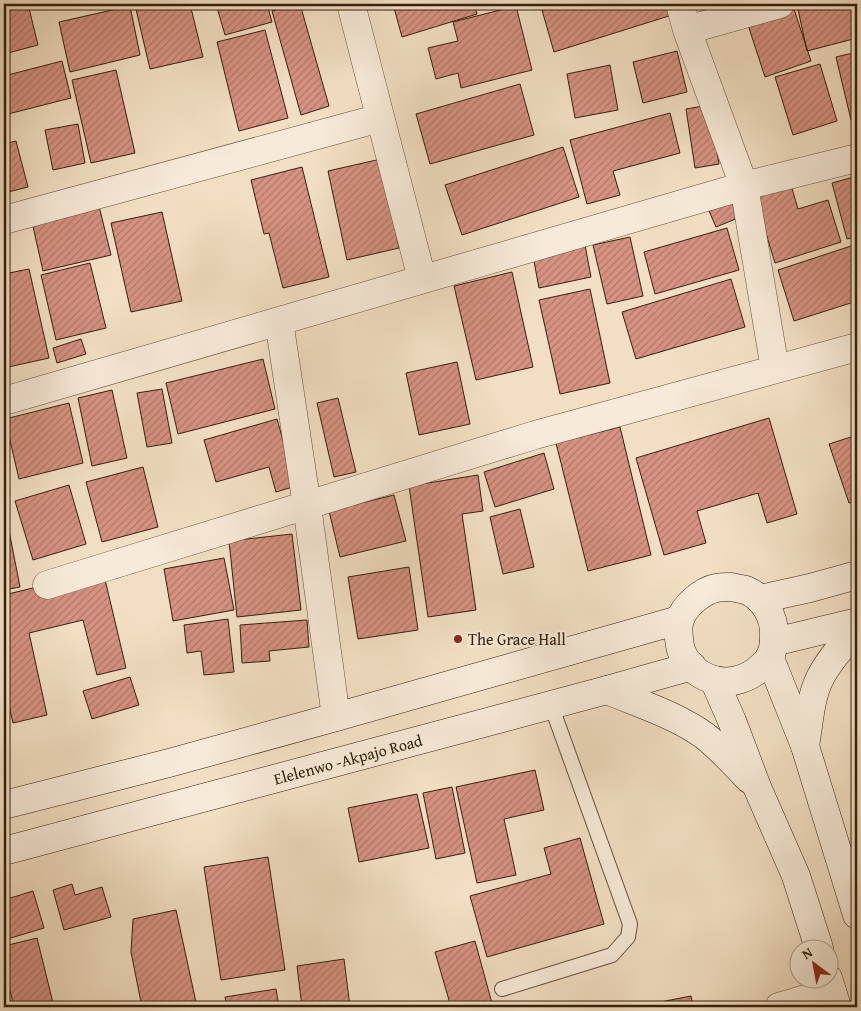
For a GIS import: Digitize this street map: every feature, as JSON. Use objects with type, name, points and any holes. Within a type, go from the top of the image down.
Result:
[{"type":"street","points":[[351,4],[422,279]]},
{"type":"street","points":[[680,4],[686,30],[744,186],[775,369]]},
{"type":"street","points":[[686,30],[780,4]]},
{"type":"street","points":[[4,220],[380,118]]},
{"type":"street","points":[[4,401],[744,186],[857,158]]},
{"type":"street","points":[[279,321],[336,718]]},
{"type":"street","points":[[47,585],[535,435],[857,347]]},
{"type":"street","points":[[760,599],[857,575]]},
{"type":"street","points":[[856,905],[772,650],[774,628],[769,612],[760,599],[746,590],[731,587],[715,588],[700,595],[688,606],[679,620],[681,650],[688,664],[703,673],[729,682],[744,679],[757,671],[772,650],[857,622]]},
{"type":"street","points":[[4,805],[336,718],[679,620]]},
{"type":"street","points":[[805,746],[814,695],[820,678],[830,662],[857,629]]},
{"type":"street","points":[[703,673],[732,721],[757,787],[796,876],[816,938]]},
{"type":"street","name":"Elelenwo -Akpajo Road","points":[[4,851],[607,690],[703,673]]},
{"type":"street","points":[[607,690],[684,723],[698,732],[723,752],[757,787]]},
{"type":"street","points":[[779,1007],[832,992]]},
{"type":"lane","points":[[502,989],[612,955],[628,937],[630,924],[551,705]]},
{"type":"building","points":[[4,4],[28,4],[38,45],[4,54]]},
{"type":"building","points":[[190,4],[203,57],[150,69],[135,5]]},
{"type":"building","points":[[216,4],[267,4],[272,22],[225,35]]},
{"type":"building","points":[[300,4],[329,106],[301,115],[272,11]]},
{"type":"building","points":[[393,4],[474,4],[477,14],[402,37]]},
{"type":"building","points":[[562,4],[668,4],[672,15],[554,52],[542,10]]},
{"type":"building","points":[[857,4],[857,38],[807,51],[797,5]]},
{"type":"building","points":[[130,6],[140,55],[70,72],[59,22]]},
{"type":"building","points":[[516,6],[532,70],[461,88],[458,73],[436,79],[428,48],[458,41],[453,22]]},
{"type":"building","points":[[793,6],[811,61],[765,77],[747,22]]},
{"type":"building","points":[[265,30],[288,118],[239,131],[217,42]]},
{"type":"building","points":[[677,51],[687,92],[643,103],[633,62]]},
{"type":"building","points":[[857,52],[857,118],[851,120],[836,57]]},
{"type":"building","points":[[62,61],[71,98],[4,115],[4,76]]},
{"type":"building","points":[[820,64],[837,121],[793,135],[775,77]]},
{"type":"building","points":[[610,65],[618,110],[575,118],[567,74]]},
{"type":"building","points":[[116,70],[135,153],[91,163],[72,80]]},
{"type":"building","points":[[520,84],[534,135],[430,164],[416,114]]},
{"type":"building","points":[[709,105],[719,164],[695,168],[686,109]]},
{"type":"building","points":[[670,113],[680,153],[613,171],[620,195],[587,204],[570,140]]},
{"type":"building","points":[[78,124],[85,163],[53,170],[45,130]]},
{"type":"building","points":[[16,141],[28,187],[4,193],[4,144]]},
{"type":"building","points":[[563,147],[579,197],[462,235],[445,185]]},
{"type":"building","points":[[381,159],[399,248],[347,260],[328,171]]},
{"type":"building","points":[[302,167],[329,277],[283,288],[269,233],[264,234],[251,180]]},
{"type":"building","points":[[857,176],[857,237],[847,239],[832,183]]},
{"type":"building","points":[[791,185],[798,209],[828,200],[841,242],[775,263],[755,197]]},
{"type":"building","points":[[729,195],[738,218],[716,227],[706,204]]},
{"type":"building","points":[[99,206],[111,255],[43,271],[32,222]]},
{"type":"building","points":[[162,212],[182,301],[131,312],[111,223]]},
{"type":"building","points":[[727,228],[739,270],[655,294],[644,252]]},
{"type":"building","points":[[630,237],[643,296],[607,304],[593,245]]},
{"type":"building","points":[[857,244],[857,301],[794,321],[778,270]]},
{"type":"building","points":[[585,245],[591,277],[539,288],[533,256]]},
{"type":"building","points":[[90,263],[106,328],[56,340],[41,275]]},
{"type":"building","points":[[29,269],[49,358],[4,368],[4,274]]},
{"type":"building","points":[[512,272],[533,367],[476,380],[454,286]]},
{"type":"building","points":[[731,279],[745,327],[636,359],[622,312]]},
{"type":"building","points":[[590,289],[610,383],[560,394],[539,300]]},
{"type":"building","points":[[81,339],[86,354],[57,363],[53,348]]},
{"type":"building","points":[[263,359],[275,409],[178,434],[166,383]]},
{"type":"building","points":[[457,362],[470,424],[419,435],[406,373]]},
{"type":"building","points":[[162,389],[172,443],[147,447],[137,393]]},
{"type":"building","points":[[112,390],[127,458],[92,466],[78,398]]},
{"type":"building","points":[[338,398],[356,472],[334,477],[317,403]]},
{"type":"building","points":[[69,403],[83,463],[19,479],[5,419]]},
{"type":"building","points":[[769,418],[797,514],[767,523],[758,493],[697,511],[706,543],[664,555],[636,458]]},
{"type":"building","points":[[277,419],[296,486],[276,492],[269,467],[216,482],[204,440]]},
{"type":"building","points":[[620,427],[651,555],[588,571],[556,443]]},
{"type":"building","points":[[857,435],[857,500],[849,503],[829,444]]},
{"type":"building","points":[[544,453],[554,489],[495,507],[484,472]]},
{"type":"building","points":[[143,467],[158,527],[102,542],[86,482]]},
{"type":"building","points":[[478,475],[483,511],[462,514],[476,610],[428,617],[409,486]]},
{"type":"building","points":[[69,485],[86,544],[33,560],[15,501]]},
{"type":"building","points":[[394,495],[406,541],[340,557],[329,511]]},
{"type":"building","points":[[4,505],[20,587],[4,590]]},
{"type":"building","points":[[520,509],[534,567],[503,574],[490,517]]},
{"type":"building","points":[[292,534],[301,610],[237,617],[229,541]]},
{"type":"building","points":[[224,558],[234,610],[173,621],[164,569]]},
{"type":"building","points":[[409,567],[418,630],[358,639],[348,577]]},
{"type":"building","points":[[103,571],[126,668],[97,675],[83,620],[29,633],[47,715],[13,723],[4,685],[4,595]]},
{"type":"building","points":[[228,619],[234,672],[204,675],[201,651],[187,653],[184,625]]},
{"type":"building","points":[[307,620],[309,647],[269,651],[270,661],[242,663],[240,625]]},
{"type":"building","points":[[130,677],[139,705],[92,719],[83,691]]},
{"type":"building","points":[[535,770],[544,810],[504,819],[516,875],[477,883],[456,787]]},
{"type":"building","points":[[452,787],[465,853],[436,859],[423,793]]},
{"type":"building","points":[[417,794],[429,848],[359,862],[348,808]]},
{"type":"building","points":[[580,838],[604,924],[487,957],[470,896],[551,874],[544,848]]},
{"type":"building","points":[[268,857],[285,970],[221,980],[204,867]]},
{"type":"building","points":[[72,884],[75,895],[102,887],[111,917],[64,930],[53,890]]},
{"type":"building","points":[[33,891],[44,928],[4,940],[4,900]]},
{"type":"building","points":[[176,910],[197,1007],[142,1007],[131,952],[133,919]]},
{"type":"building","points":[[37,938],[54,1007],[14,1007],[4,966],[4,946]]},
{"type":"building","points":[[475,941],[493,1007],[451,1007],[435,952]]},
{"type":"building","points":[[344,959],[350,1007],[302,1007],[297,966]]},
{"type":"building","points":[[276,989],[279,1007],[227,1007],[225,997]]},
{"type":"building","points":[[691,996],[693,1007],[646,1007],[645,1005]]},
{"type":"place","name":"The Grace Hall","points":[[458,639]]}]
